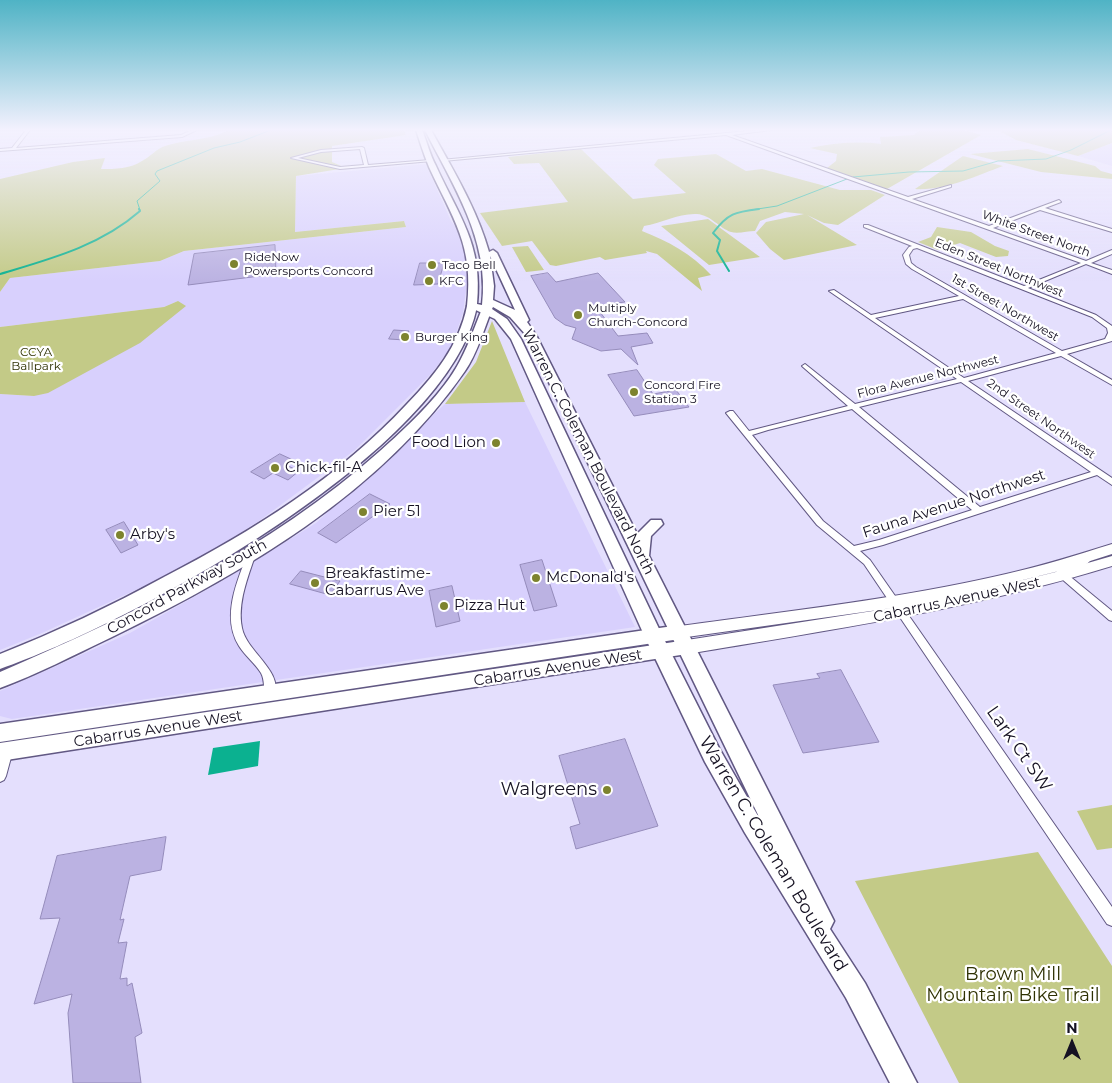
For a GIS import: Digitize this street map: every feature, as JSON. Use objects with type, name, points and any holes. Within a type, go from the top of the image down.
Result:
[{"type":"main road","name":"Concord Parkway South","points":[[0,662],[94,622],[257,532],[314,493],[370,449],[410,410],[438,377],[459,344],[473,303],[475,283],[473,255],[454,207],[440,181]]},
{"type":"main road","points":[[451,181],[456,187]]},
{"type":"main road","points":[[453,181],[483,241],[491,249],[530,335]]},
{"type":"main road","points":[[454,207],[466,206]]},
{"type":"main road","name":"Concord Parkway South","points":[[0,680],[54,658],[136,619],[225,570],[350,484],[412,430],[441,398],[474,345],[488,306],[490,271],[483,241]]},
{"type":"main road","points":[[473,303],[488,306]]},
{"type":"main road","name":"Warren C. Coleman Boulevard North","points":[[488,306],[500,305],[518,316],[530,335],[683,640]]},
{"type":"main road","name":"Warren C. Coleman Boulevard North","points":[[488,306],[508,327],[547,405],[657,643]]},
{"type":"main road","points":[[547,405],[564,402]]},
{"type":"main road","points":[[619,511],[634,522],[656,524],[648,528],[640,542],[646,564]]},
{"type":"main road","name":"Cabarrus Avenue West","points":[[898,607],[998,582],[1112,549]]},
{"type":"main road","name":"Cabarrus Avenue West","points":[[7,732],[460,664],[683,640],[898,607],[977,599],[1112,561]]},
{"type":"main road","name":"Warren C. Coleman Boulevard","points":[[683,640],[856,992],[904,1083]]},
{"type":"main road","name":"Cabarrus Avenue West","points":[[3,752],[293,708],[657,643]]},
{"type":"main road","name":"Warren C. Coleman Boulevard","points":[[657,643],[712,755],[752,826],[856,992]]},
{"type":"main road","points":[[293,708],[297,702],[312,696],[453,673],[460,664]]},
{"type":"main road","points":[[155,729],[171,718],[263,701],[270,692]]},
{"type":"street","name":"White Street North","points":[[856,181],[1112,272]]},
{"type":"street","points":[[907,199],[949,186]]},
{"type":"street","points":[[988,228],[1058,201]]},
{"type":"street","points":[[1040,208],[1112,231]]},
{"type":"street","name":"Eden Street Northwest","points":[[866,226],[1094,316],[1110,328],[1111,337]]},
{"type":"street","name":"1st Street Northwest","points":[[917,246],[908,251],[906,255],[909,264],[1112,383]]},
{"type":"street","points":[[1024,288],[1112,252]]},
{"type":"street","name":"2nd Street Northwest","points":[[832,291],[1112,482]]},
{"type":"street","points":[[870,317],[964,297]]},
{"type":"street","name":"Flora Avenue Northwest","points":[[748,434],[1062,354],[1111,337]]},
{"type":"street","points":[[805,366],[979,511]]},
{"type":"street","points":[[730,413],[820,523],[852,550]]},
{"type":"street","name":"Fauna Avenue Northwest","points":[[852,550],[1098,472]]},
{"type":"street","name":"Fauna Avenue Northwest","points":[[852,550],[867,562],[898,607]]},
{"type":"street","points":[[252,553],[238,595],[237,629],[248,652],[266,669],[270,692]]},
{"type":"street","points":[[1091,556],[1077,566],[1061,571],[1063,576],[1112,618]]},
{"type":"street","points":[[225,570],[233,571],[243,580]]},
{"type":"street","name":"Lark Ct SW","points":[[898,607],[1112,919]]},
{"type":"street","points":[[0,776],[7,732]]},
{"type":"shaded area","points":[[296,181],[433,181],[451,221],[462,235],[466,250],[468,276],[463,313],[451,348],[432,373],[355,450],[259,521],[188,566],[42,633],[0,650],[0,394],[34,396],[178,301],[164,307],[0,327],[0,292],[10,278],[160,261],[184,251],[406,227],[404,221],[295,232]]},
{"type":"shaded area","points":[[525,402],[635,627],[12,719],[0,716],[0,691],[130,633],[224,580],[316,523],[445,404]]},
{"type":"shaded area","points":[[260,741],[258,766],[208,775],[213,748]]},
{"type":"green space","points":[[0,181],[296,181],[295,232],[404,221],[406,227],[184,251],[160,261],[10,278],[0,292]]},
{"type":"green space","points":[[552,181],[614,181],[633,199],[686,193],[672,181],[805,181],[840,190],[871,190],[885,195],[838,225],[824,223],[807,215],[857,245],[784,260],[770,249],[756,233],[766,222],[804,214],[785,212],[760,221],[755,231],[740,233],[731,232],[711,219],[697,214],[684,215],[644,226],[642,231],[679,249],[704,267],[711,275],[698,278],[702,291],[657,254],[646,251],[647,253],[605,260],[600,257],[556,266],[550,265],[532,241],[502,246],[480,213],[568,202]]},
{"type":"green space","points":[[863,181],[902,181],[887,189]]},
{"type":"green space","points":[[927,181],[963,181],[938,188],[915,189]]},
{"type":"green space","points":[[708,219],[760,257],[709,265],[661,226]]},
{"type":"green space","points":[[937,227],[971,232],[995,246],[1009,251],[1008,256],[996,257],[960,243],[938,250],[918,242],[931,237]]},
{"type":"green space","points":[[528,246],[544,270],[526,272],[512,247]]},
{"type":"green space","name":"CCYA Ballpark","points":[[178,301],[186,306],[140,343],[48,393],[34,396],[0,394],[0,327],[164,307]]},
{"type":"green space","points":[[492,321],[525,402],[445,404],[476,362]]},
{"type":"green space","points":[[1112,805],[1112,848],[1097,850],[1077,811]]},
{"type":"green space","name":"Brown Mill Mountain Bike Trail","points":[[1038,852],[1112,966],[1112,1083],[959,1083],[855,881]]},
{"type":"building","name":"RideNow Powersports Concord","points":[[275,245],[276,274],[188,285],[194,254]]},
{"type":"building","points":[[420,263],[444,263],[438,284],[414,285]]},
{"type":"building","name":"Multiply Church-Concord","points":[[548,273],[556,282],[598,273],[625,302],[617,303],[600,312],[618,336],[647,333],[653,343],[631,347],[638,365],[621,349],[601,351],[572,339],[576,328],[565,325],[555,318],[531,276]]},
{"type":"building","points":[[394,330],[409,331],[405,340],[389,339]]},
{"type":"building","name":"Concord Fire Station 3","points":[[637,370],[653,394],[676,390],[689,407],[634,416],[608,375]]},
{"type":"building","name":"Chick-fil-A","points":[[280,454],[293,460],[286,465],[299,471],[288,480],[273,473],[264,479],[251,472]]},
{"type":"building","name":"Pier 51","points":[[370,494],[390,504],[336,543],[318,533]]},
{"type":"building","name":"Arby's","points":[[124,522],[138,545],[121,553],[106,530]]},
{"type":"building","name":"McDonald's","points":[[542,560],[557,606],[534,611],[520,565]]},
{"type":"building","name":"Breakfastime- Cabarrus Ave","points":[[301,571],[340,581],[330,595],[290,584]]},
{"type":"building","name":"Pizza Hut","points":[[452,586],[460,621],[436,627],[429,591]]},
{"type":"building","points":[[841,670],[879,742],[803,753],[773,685],[820,678],[817,674]]},
{"type":"building","name":"Walgreens","points":[[625,739],[658,826],[576,849],[570,827],[580,824],[559,756]]},
{"type":"building","points":[[166,837],[161,870],[130,876],[120,920],[124,919],[118,943],[127,942],[120,979],[127,978],[127,986],[132,983],[142,1033],[135,1037],[141,1083],[73,1083],[68,1013],[72,994],[34,1004],[60,918],[40,919],[57,856]]},
{"type":"waterway","points":[[140,210],[137,201],[160,181]]},
{"type":"waterway","points":[[751,210],[777,206],[843,181]]},
{"type":"waterway","points":[[0,274],[74,250],[108,234],[140,211],[139,209]]},
{"type":"waterway","points":[[729,271],[717,251],[720,240],[713,233],[728,217],[744,211],[759,209]]},
{"type":"place","name":"RideNow Powersports Concord","points":[[234,264]]},
{"type":"place","name":"Taco Bell","points":[[432,265]]},
{"type":"place","name":"KFC","points":[[429,281]]},
{"type":"place","name":"Multiply Church-Concord","points":[[578,315]]},
{"type":"place","name":"Burger King","points":[[405,337]]},
{"type":"place","name":"Concord Fire Station 3","points":[[634,392]]},
{"type":"place","name":"Food Lion","points":[[496,443]]},
{"type":"place","name":"Chick-fil-A","points":[[275,468]]},
{"type":"place","name":"Pier 51","points":[[363,512]]},
{"type":"place","name":"Arby's","points":[[120,535]]},
{"type":"place","name":"McDonald's","points":[[536,578]]},
{"type":"place","name":"Breakfastime- Cabarrus Ave","points":[[315,583]]},
{"type":"place","name":"Pizza Hut","points":[[444,606]]},
{"type":"place","name":"Walgreens","points":[[607,790]]}]
